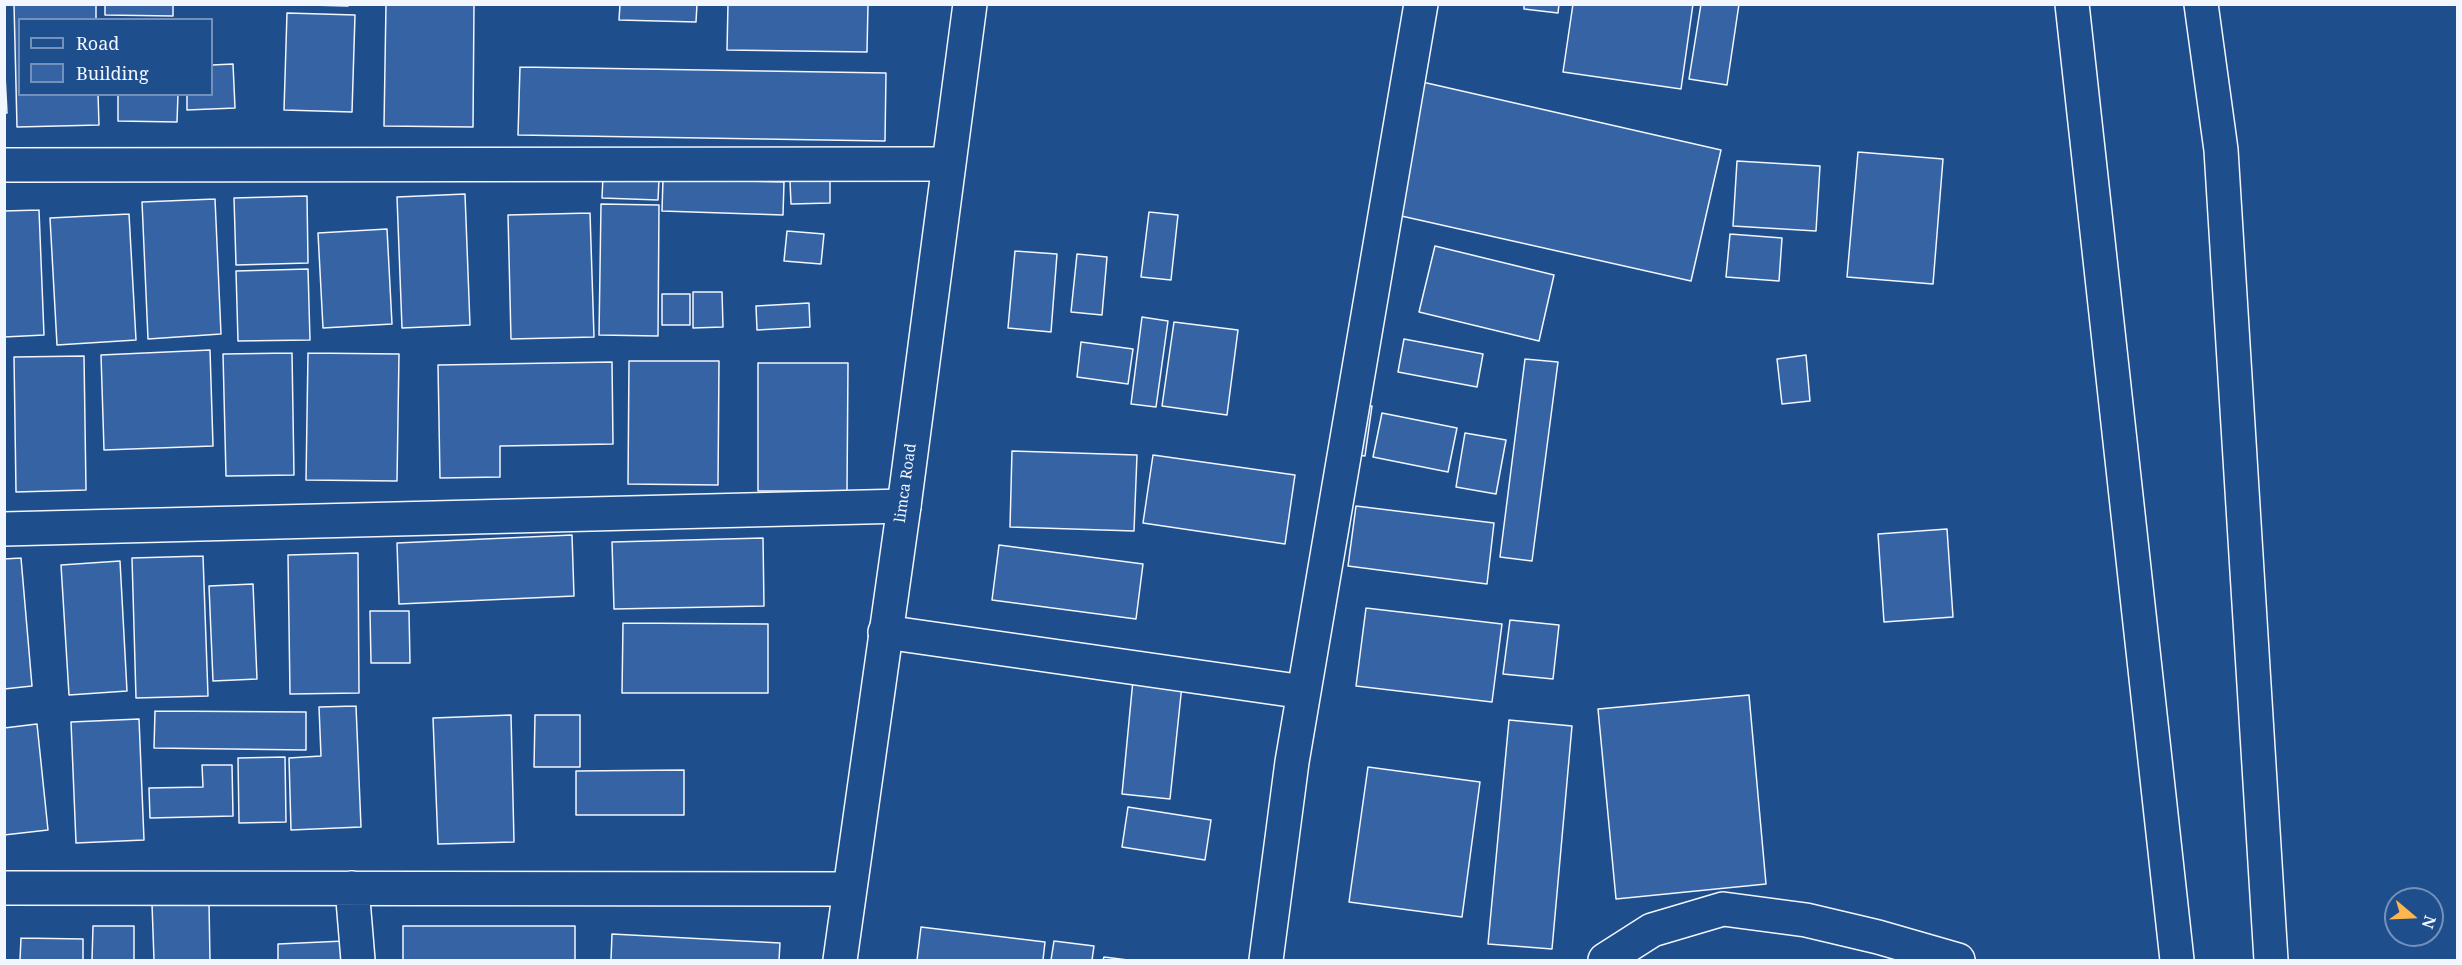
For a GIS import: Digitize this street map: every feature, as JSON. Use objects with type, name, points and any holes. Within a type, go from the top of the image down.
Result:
[{"type":"main road","name":"limca Road","points":[[840,960],[904,506],[970,4]]},
{"type":"main road","points":[[1266,960],[1292,762],[1421,4]]},
{"type":"main road","points":[[2072,4],[2177,960]]},
{"type":"main road","points":[[2201,4],[2221,150],[2271,960]]},
{"type":"main road","points":[[4,165],[948,164]]},
{"type":"main road","points":[[4,529],[904,506]]},
{"type":"main road","points":[[885,632],[1304,692]]},
{"type":"main road","points":[[4,888],[849,889]]},
{"type":"main road","points":[[352,888],[358,960]]},
{"type":"main road","points":[[1605,960],[1652,930],[1723,909],[1806,920],[1878,937],[1958,960]]},
{"type":"building","points":[[14,4],[96,4],[96,18],[18,18],[18,96],[98,96],[99,125],[17,127]]},
{"type":"building","points":[[105,4],[173,4],[173,16],[105,15]]},
{"type":"building","points":[[274,4],[348,4],[348,6]]},
{"type":"building","points":[[386,4],[474,4],[473,127],[384,126]]},
{"type":"building","points":[[620,4],[697,4],[696,22],[619,20]]},
{"type":"building","points":[[728,4],[868,4],[867,52],[727,50]]},
{"type":"building","points":[[1524,4],[1559,4],[1558,13],[1524,9]]},
{"type":"building","points":[[1573,4],[1693,4],[1681,89],[1563,72]]},
{"type":"building","points":[[1701,4],[1739,4],[1727,85],[1689,79]]},
{"type":"building","points":[[287,13],[355,15],[352,112],[284,110]]},
{"type":"building","points":[[4,56],[7,113],[4,113]]},
{"type":"building","points":[[233,64],[235,108],[187,110],[187,96],[213,96],[213,65]]},
{"type":"building","points":[[520,67],[886,73],[885,141],[518,135]]},
{"type":"building","points":[[1418,81],[1721,150],[1691,281],[1388,213]]},
{"type":"building","points":[[118,96],[178,96],[177,122],[118,121]]},
{"type":"building","points":[[1858,152],[1943,159],[1933,284],[1847,277]]},
{"type":"building","points":[[1737,161],[1820,166],[1816,231],[1733,226]]},
{"type":"building","points":[[603,176],[659,179],[658,200],[602,198]]},
{"type":"building","points":[[663,179],[784,182],[783,215],[662,211]]},
{"type":"building","points":[[830,180],[830,203],[791,204],[790,181]]},
{"type":"building","points":[[465,194],[470,325],[402,328],[397,197]]},
{"type":"building","points":[[307,196],[308,263],[236,265],[234,198]]},
{"type":"building","points":[[215,199],[221,334],[148,339],[142,202]]},
{"type":"building","points":[[601,204],[659,205],[658,336],[599,335]]},
{"type":"building","points":[[39,210],[44,335],[4,337],[4,211]]},
{"type":"building","points":[[1149,212],[1178,215],[1171,280],[1141,277]]},
{"type":"building","points":[[590,213],[594,337],[511,339],[508,215]]},
{"type":"building","points":[[129,214],[136,340],[57,345],[50,218]]},
{"type":"building","points":[[387,229],[392,324],[323,328],[318,233]]},
{"type":"building","points":[[787,231],[824,234],[821,264],[784,261]]},
{"type":"building","points":[[1730,234],[1782,238],[1779,281],[1726,277]]},
{"type":"building","points":[[1435,246],[1554,275],[1539,341],[1419,312]]},
{"type":"building","points":[[1015,251],[1057,254],[1051,332],[1008,328]]},
{"type":"building","points":[[1077,254],[1107,257],[1102,315],[1071,312]]},
{"type":"building","points":[[308,269],[310,340],[238,341],[236,271]]},
{"type":"building","points":[[693,292],[722,292],[723,327],[693,328]]},
{"type":"building","points":[[662,294],[690,294],[690,325],[662,325]]},
{"type":"building","points":[[809,303],[810,327],[757,330],[756,306]]},
{"type":"building","points":[[1142,317],[1168,321],[1156,407],[1131,404]]},
{"type":"building","points":[[1174,322],[1238,330],[1227,415],[1162,406]]},
{"type":"building","points":[[1404,339],[1483,354],[1477,387],[1398,372]]},
{"type":"building","points":[[1081,342],[1133,349],[1128,384],[1077,377]]},
{"type":"building","points":[[210,350],[213,446],[104,450],[101,355]]},
{"type":"building","points":[[292,353],[294,475],[226,476],[223,354]]},
{"type":"building","points":[[308,353],[399,354],[397,481],[306,480]]},
{"type":"building","points":[[1806,355],[1810,401],[1782,404],[1777,359]]},
{"type":"building","points":[[84,356],[86,490],[16,492],[14,357]]},
{"type":"building","points":[[1525,359],[1558,362],[1532,561],[1500,557]]},
{"type":"building","points":[[629,361],[719,361],[718,485],[628,484]]},
{"type":"building","points":[[612,362],[613,444],[500,446],[500,477],[440,478],[438,365]]},
{"type":"building","points":[[758,363],[848,363],[847,491],[758,491]]},
{"type":"building","points":[[1357,405],[1372,406],[1365,456],[1350,454]]},
{"type":"building","points":[[1382,413],[1457,428],[1448,472],[1373,457]]},
{"type":"building","points":[[1465,433],[1506,440],[1496,494],[1456,487]]},
{"type":"building","points":[[1012,451],[1137,455],[1134,531],[1010,527]]},
{"type":"building","points":[[1153,455],[1295,475],[1285,544],[1143,523]]},
{"type":"building","points":[[1356,506],[1494,523],[1487,584],[1348,566]]},
{"type":"building","points":[[1947,529],[1953,617],[1884,622],[1878,534]]},
{"type":"building","points":[[572,535],[574,596],[399,604],[397,543]]},
{"type":"building","points":[[763,538],[764,606],[614,609],[612,542]]},
{"type":"building","points":[[999,545],[1143,564],[1136,619],[992,600]]},
{"type":"building","points":[[358,553],[359,693],[290,694],[288,555]]},
{"type":"building","points":[[203,556],[208,696],[136,698],[132,558]]},
{"type":"building","points":[[21,558],[32,686],[4,689],[4,559]]},
{"type":"building","points":[[120,561],[127,691],[69,695],[61,565]]},
{"type":"building","points":[[253,584],[257,679],[213,681],[209,586]]},
{"type":"building","points":[[1366,608],[1502,624],[1492,702],[1356,686]]},
{"type":"building","points":[[370,611],[409,611],[410,663],[371,663]]},
{"type":"building","points":[[1510,620],[1559,625],[1553,679],[1503,674]]},
{"type":"building","points":[[623,623],[768,624],[768,693],[622,693]]},
{"type":"building","points":[[1133,680],[1182,685],[1170,799],[1122,794]]},
{"type":"building","points":[[1749,695],[1766,884],[1616,899],[1598,709]]},
{"type":"building","points":[[356,706],[361,827],[291,830],[289,758],[321,756],[319,707]]},
{"type":"building","points":[[155,711],[306,712],[306,750],[154,748]]},
{"type":"building","points":[[511,715],[514,842],[438,844],[433,718]]},
{"type":"building","points":[[535,715],[580,715],[580,767],[534,767]]},
{"type":"building","points":[[139,719],[144,840],[76,843],[71,722]]},
{"type":"building","points":[[1509,720],[1572,726],[1552,949],[1488,944]]},
{"type":"building","points":[[37,724],[48,830],[4,835],[4,728]]},
{"type":"building","points":[[285,757],[286,822],[239,823],[238,758]]},
{"type":"building","points":[[202,765],[232,765],[233,816],[150,818],[149,788],[203,787]]},
{"type":"building","points":[[1368,767],[1480,782],[1462,917],[1349,902]]},
{"type":"building","points":[[684,770],[684,815],[576,815],[576,771]]},
{"type":"building","points":[[1128,807],[1211,820],[1205,860],[1122,847]]},
{"type":"building","points":[[209,903],[210,960],[154,960],[152,904]]},
{"type":"building","points":[[93,926],[134,926],[134,960],[92,960]]},
{"type":"building","points":[[403,926],[575,926],[575,960],[403,960]]},
{"type":"building","points":[[921,927],[1045,942],[1043,960],[917,960]]},
{"type":"building","points":[[612,934],[780,943],[779,960],[611,960]]},
{"type":"building","points":[[21,938],[83,939],[83,960],[20,960]]},
{"type":"building","points":[[344,941],[344,960],[278,960],[278,944]]},
{"type":"building","points":[[1054,941],[1094,946],[1092,960],[1051,960]]},
{"type":"building","points":[[1104,957],[1128,960],[1103,960]]}]
